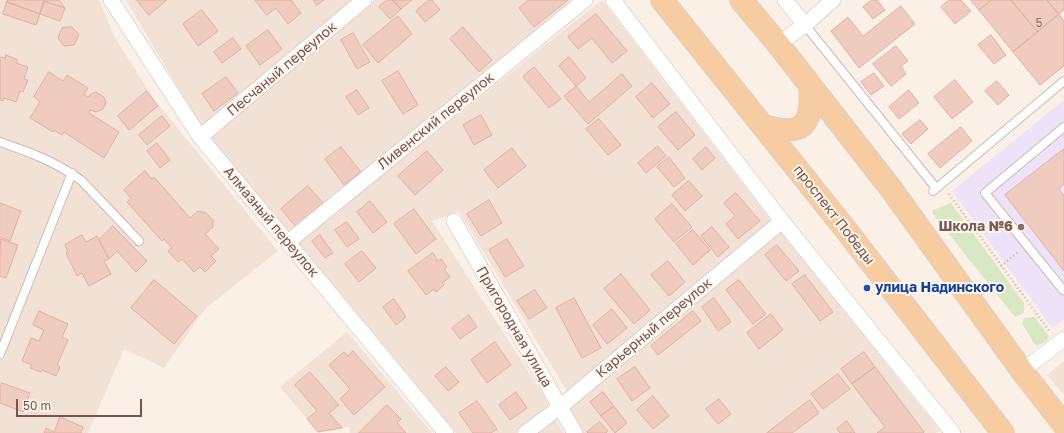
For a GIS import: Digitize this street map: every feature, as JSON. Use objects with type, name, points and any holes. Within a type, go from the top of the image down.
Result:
[{"type":"main road","name":"проспект Победы","points":[[662,0],[846,230],[1003,433]]},
{"type":"main road","points":[[741,0],[778,44],[810,87],[892,190],[1022,371],[1064,425]]},
{"type":"main road","points":[[764,126],[778,130],[791,131],[801,126],[806,120],[809,112],[811,100],[810,87]]},
{"type":"street","name":"Алмазный переулок","points":[[111,0],[200,137],[446,433]]},
{"type":"street","name":"Песчаный переулок","points":[[200,137],[364,0]]},
{"type":"street","name":"Ливенский переулок","points":[[288,242],[585,0]]},
{"type":"street","points":[[613,0],[782,221],[953,433]]},
{"type":"street","points":[[785,0],[805,25]]},
{"type":"street","points":[[778,44],[805,25],[833,0]]},
{"type":"street","name":"Пригородная улица","points":[[454,221],[575,433]]},
{"type":"street","name":"Карьерный переулок","points":[[525,433],[560,407],[782,221]]},
{"type":"street","points":[[1022,371],[1061,342]]},
{"type":"lane","points":[[805,25],[935,190],[1064,81]]},
{"type":"lane","points":[[1064,127],[985,193],[1063,290],[1064,289]]},
{"type":"lane","points":[[0,142],[42,157],[72,173],[82,181],[139,241]]},
{"type":"lane","points":[[0,354],[72,173]]},
{"type":"path","points":[[1005,263],[1001,266],[1061,342]]},
{"type":"shaded area","points":[[0,0],[99,0],[114,36],[153,98],[278,251],[206,308],[164,368],[124,349],[88,433],[0,433]]},
{"type":"shaded area","points":[[126,0],[357,0],[202,128]]},
{"type":"shaded area","points":[[374,0],[578,0],[291,237],[208,137]]},
{"type":"shaded area","points":[[602,0],[772,222],[568,393],[459,211],[432,221],[551,407],[516,433],[456,433],[298,242]]},
{"type":"shaded area","name":"Школа №6","points":[[1064,100],[1064,319],[1052,328],[952,191]]},
{"type":"shaded area","points":[[780,231],[939,430],[936,433],[582,433],[569,410]]},
{"type":"shaded area","points":[[347,332],[432,433],[350,433],[349,427],[318,432],[280,387]]},
{"type":"shaded area","points":[[1064,361],[1064,395],[1047,375]]},
{"type":"shaded area","points":[[554,417],[564,433],[534,433]]},
{"type":"green space","points":[[951,203],[1024,303],[1024,313],[1015,317],[932,213],[933,210]]},
{"type":"green space","points":[[1035,317],[1049,337],[1047,341],[1037,346],[1022,323],[1024,318]]},
{"type":"building","points":[[8,0],[45,0],[40,14],[7,2]]},
{"type":"building","points":[[59,0],[65,8],[44,1]]},
{"type":"building","points":[[137,0],[167,0],[149,15]]},
{"type":"building","points":[[255,0],[291,0],[301,13],[288,24],[276,8],[267,15]]},
{"type":"building","points":[[314,0],[324,0],[317,5]]},
{"type":"building","points":[[387,0],[393,0],[401,9],[390,19],[379,7]]},
{"type":"building","points":[[393,0],[412,0],[401,9]]},
{"type":"building","points":[[429,0],[432,0],[440,10],[425,22],[416,11]]},
{"type":"building","points":[[529,0],[568,0],[534,27],[519,8]]},
{"type":"building","points":[[872,0],[877,0],[885,10],[873,19],[863,7]]},
{"type":"building","points":[[949,0],[961,0],[971,11],[955,24],[941,7]]},
{"type":"building","points":[[971,0],[992,0],[979,10]]},
{"type":"building","points":[[992,0],[1011,0],[1038,32],[1013,52],[979,10]]},
{"type":"building","points":[[1011,0],[1047,0],[1059,14],[1038,32]]},
{"type":"building","points":[[1047,0],[1064,0],[1064,10],[1059,14]]},
{"type":"building","points":[[44,1],[65,8],[60,21],[40,14]]},
{"type":"building","points":[[7,2],[40,14],[36,25],[3,14]]},
{"type":"building","points":[[901,6],[915,24],[859,68],[831,31],[848,17],[863,36]]},
{"type":"building","points":[[202,10],[218,31],[198,46],[183,24]]},
{"type":"building","points":[[596,14],[627,51],[612,63],[592,38],[578,49],[568,37]]},
{"type":"building","points":[[1059,14],[1064,21],[1064,66],[1040,85],[1013,52]]},
{"type":"building","points":[[398,16],[412,34],[378,63],[363,45]]},
{"type":"building","points":[[72,27],[79,35],[74,45],[64,46],[58,38],[62,28]]},
{"type":"building","points":[[463,27],[492,60],[479,72],[450,39]]},
{"type":"building","points":[[268,30],[282,49],[260,65],[246,46]]},
{"type":"building","points":[[353,33],[370,62],[357,69],[341,40]]},
{"type":"building","points":[[991,35],[1006,55],[994,64],[978,45]]},
{"type":"building","points":[[233,38],[241,49],[222,63],[214,52]]},
{"type":"building","points":[[896,46],[908,61],[901,66],[906,74],[891,86],[873,64]]},
{"type":"building","points":[[6,55],[18,60],[16,63],[28,67],[24,79],[28,80],[23,92],[20,91],[16,102],[4,98],[3,101],[0,100],[0,57],[5,58]]},
{"type":"building","points":[[569,57],[586,78],[576,86],[559,66]]},
{"type":"building","points":[[534,67],[561,99],[549,108],[523,77]]},
{"type":"building","points":[[398,71],[418,105],[403,114],[382,81]]},
{"type":"building","points":[[49,72],[63,81],[67,75],[88,88],[84,94],[88,97],[96,92],[104,97],[106,103],[103,109],[96,112],[90,110],[89,113],[119,132],[104,158],[64,132],[62,135],[54,130],[53,132],[30,118],[40,102],[34,97]]},
{"type":"building","points":[[874,73],[884,86],[871,95],[861,82]]},
{"type":"building","points":[[622,74],[632,86],[588,124],[564,96],[576,86],[589,102]]},
{"type":"building","points":[[226,77],[238,93],[214,111],[202,94]]},
{"type":"building","points":[[955,80],[973,102],[952,119],[934,97]]},
{"type":"building","points":[[997,81],[1009,95],[998,105],[985,91]]},
{"type":"building","points":[[652,83],[670,104],[653,118],[636,97]]},
{"type":"building","points":[[357,90],[369,108],[358,115],[346,97]]},
{"type":"building","points":[[909,90],[919,103],[899,119],[889,107]]},
{"type":"building","points":[[147,91],[158,106],[129,130],[118,116]]},
{"type":"building","points":[[676,112],[695,135],[678,150],[658,127]]},
{"type":"building","points":[[481,115],[492,135],[474,145],[463,125]]},
{"type":"building","points":[[162,116],[170,126],[147,145],[139,135]]},
{"type":"building","points":[[599,119],[621,145],[608,155],[586,129]]},
{"type":"building","points":[[920,120],[928,129],[911,144],[902,134]]},
{"type":"building","points":[[961,127],[972,141],[940,168],[928,154]]},
{"type":"building","points":[[157,143],[170,160],[160,168],[147,151]]},
{"type":"building","points":[[658,146],[666,156],[646,173],[638,163]]},
{"type":"building","points":[[341,147],[361,172],[344,185],[325,159]]},
{"type":"building","points":[[706,147],[715,158],[702,170],[693,159]]},
{"type":"building","points":[[512,148],[526,166],[498,188],[484,170]]},
{"type":"building","points":[[1064,149],[1064,184],[1059,189],[1064,196],[1064,271],[1005,195]]},
{"type":"building","points":[[427,151],[443,170],[415,195],[398,176]]},
{"type":"building","points":[[669,157],[685,178],[674,187],[657,167]]},
{"type":"building","points":[[145,171],[152,179],[154,177],[190,218],[198,211],[206,213],[213,220],[213,227],[205,234],[219,249],[211,256],[216,261],[205,272],[200,267],[194,272],[182,259],[178,262],[168,251],[172,248],[164,239],[162,241],[127,202],[131,198],[124,190]]},
{"type":"building","points":[[689,181],[702,196],[685,211],[672,195]]},
{"type":"building","points":[[308,186],[324,204],[296,227],[281,209]]},
{"type":"building","points":[[736,193],[760,221],[738,239],[726,224],[735,216],[724,203]]},
{"type":"building","points":[[489,200],[502,223],[481,236],[467,214]]},
{"type":"building","points":[[370,201],[387,222],[373,233],[357,212]]},
{"type":"building","points":[[0,203],[21,211],[10,241],[0,237]]},
{"type":"building","points":[[672,204],[692,227],[674,242],[655,219]]},
{"type":"building","points":[[414,209],[436,239],[416,254],[394,224]]},
{"type":"building","points":[[347,222],[359,239],[347,247],[335,230]]},
{"type":"building","points":[[113,226],[147,261],[136,272],[117,251],[109,259],[99,240]]},
{"type":"building","points":[[712,227],[729,247],[718,257],[701,236]]},
{"type":"building","points":[[693,230],[710,250],[693,265],[676,244]]},
{"type":"building","points":[[82,235],[86,242],[97,236],[109,259],[104,261],[111,274],[89,286],[82,273],[77,276],[66,253],[68,252],[65,245]]},
{"type":"building","points":[[320,235],[333,253],[325,258],[312,241]]},
{"type":"building","points":[[1,239],[18,245],[6,278],[0,276]]},
{"type":"building","points":[[507,239],[524,266],[505,277],[489,250]]},
{"type":"building","points":[[777,245],[799,271],[786,281],[765,255]]},
{"type":"building","points":[[362,251],[376,268],[359,282],[345,264]]},
{"type":"building","points":[[433,253],[438,261],[441,259],[447,267],[444,269],[450,277],[442,283],[444,285],[436,292],[434,289],[426,295],[408,271]]},
{"type":"building","points":[[668,261],[685,282],[669,296],[651,275]]},
{"type":"building","points":[[621,274],[650,310],[634,324],[604,289]]},
{"type":"building","points":[[805,275],[833,312],[820,321],[792,284]]},
{"type":"building","points":[[154,280],[197,316],[174,344],[131,308]]},
{"type":"building","points":[[739,280],[766,314],[753,324],[726,290]]},
{"type":"building","points":[[535,290],[547,308],[529,319],[517,301]]},
{"type":"building","points":[[574,298],[601,348],[582,358],[556,308]]},
{"type":"building","points":[[714,298],[731,322],[718,331],[702,307]]},
{"type":"building","points":[[394,299],[406,317],[396,325],[383,307]]},
{"type":"building","points":[[612,309],[627,328],[607,344],[593,325]]},
{"type":"building","points":[[39,311],[68,324],[62,337],[68,340],[57,365],[60,367],[56,376],[42,370],[41,372],[30,368],[32,365],[22,361],[31,338],[39,341],[44,330],[33,325]]},
{"type":"building","points":[[693,311],[701,321],[658,355],[651,346]]},
{"type":"building","points":[[771,314],[783,330],[759,349],[747,333]]},
{"type":"building","points":[[469,315],[477,327],[460,339],[452,328]]},
{"type":"building","points":[[495,342],[511,365],[487,383],[471,360]]},
{"type":"building","points":[[353,351],[385,387],[354,415],[340,399],[350,389],[329,365],[344,352],[348,356]]},
{"type":"building","points":[[864,352],[875,367],[852,384],[841,369]]},
{"type":"building","points":[[446,367],[459,382],[448,391],[435,376]]},
{"type":"building","points":[[635,367],[650,388],[632,401],[617,379]]},
{"type":"building","points":[[875,367],[924,432],[923,433],[877,433],[885,427],[852,384]]},
{"type":"building","points":[[310,372],[339,405],[329,413],[342,428],[318,432],[307,419],[317,411],[295,385]]},
{"type":"building","points":[[838,374],[850,389],[823,409],[811,394]]},
{"type":"building","points":[[2,383],[30,393],[23,412],[0,403],[0,388]]},
{"type":"building","points":[[516,392],[527,408],[510,420],[499,405]]},
{"type":"building","points":[[603,392],[614,406],[601,416],[590,402]]},
{"type":"building","points":[[653,396],[669,416],[653,429],[637,410]]},
{"type":"building","points":[[719,399],[731,414],[718,424],[706,409]]},
{"type":"building","points":[[810,400],[819,413],[792,433],[767,433]]},
{"type":"building","points":[[477,401],[497,429],[491,433],[473,433],[459,413]]},
{"type":"building","points":[[387,405],[401,419],[397,423],[406,433],[359,433]]},
{"type":"building","points":[[614,406],[627,423],[615,433],[601,416]]},
{"type":"building","points":[[60,417],[83,427],[81,433],[44,433],[46,428],[54,432]]},
{"type":"building","points":[[847,421],[855,433],[840,433],[837,429]]},
{"type":"building","points":[[600,422],[608,431],[606,433],[587,432]]},
{"type":"place","name":"Школа №6","points":[[1021,227]]},
{"type":"place","name":"улица Надинского","points":[[867,288]]}]
